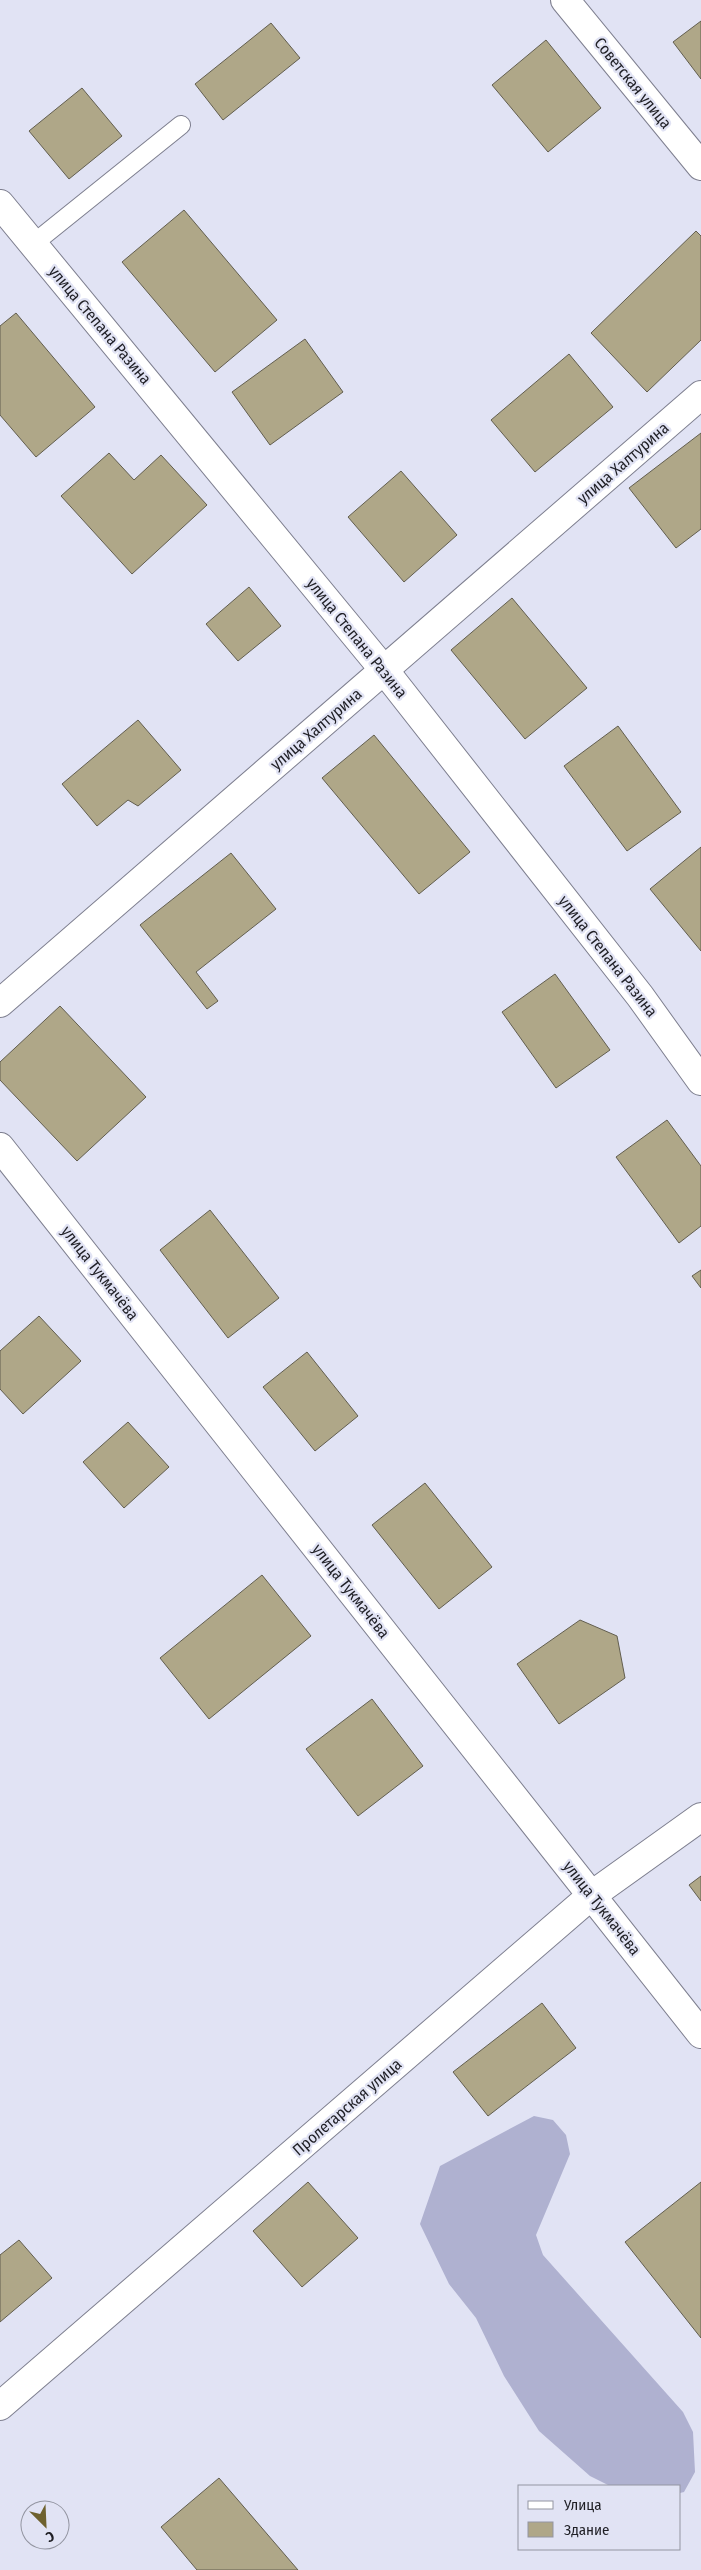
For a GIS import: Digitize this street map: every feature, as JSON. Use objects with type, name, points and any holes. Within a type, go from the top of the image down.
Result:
[{"type":"street","name":"Советская улица","points":[[564,0],[701,166]]},
{"type":"street","name":"улица Степана Разина","points":[[0,204],[384,670],[640,996],[701,1081]]},
{"type":"street","name":"улица Халтурина","points":[[0,1003],[701,395]]},
{"type":"street","name":"улица Тукмачёва","points":[[0,1147],[701,2034]]},
{"type":"street","name":"Пролетарская улица","points":[[0,2406],[592,1895],[701,1817]]},
{"type":"lane","points":[[33,244],[181,125]]},
{"type":"shaded area","points":[[534,2116],[553,2120],[566,2135],[570,2154],[536,2235],[543,2255],[683,2412],[693,2432],[695,2472],[684,2492],[681,2493],[681,2485],[608,2485],[590,2476],[539,2431],[504,2376],[476,2318],[449,2284],[420,2224],[440,2166]]},
{"type":"building","points":[[701,21],[701,79],[673,42]]},
{"type":"building","points":[[271,23],[300,58],[223,120],[195,84]]},
{"type":"building","points":[[546,40],[601,108],[548,152],[492,85]]},
{"type":"building","points":[[82,88],[122,136],[69,179],[29,131]]},
{"type":"building","points":[[184,210],[277,320],[215,372],[122,262]]},
{"type":"building","points":[[696,231],[701,236],[701,340],[647,392],[591,333]]},
{"type":"building","points":[[16,313],[95,407],[36,457],[0,415],[0,326]]},
{"type":"building","points":[[305,339],[343,392],[270,445],[232,392]]},
{"type":"building","points":[[569,354],[613,407],[535,472],[491,420]]},
{"type":"building","points":[[701,433],[701,529],[676,548],[629,488]]},
{"type":"building","points":[[109,453],[134,480],[161,455],[207,505],[132,574],[61,496]]},
{"type":"building","points":[[401,471],[457,535],[404,582],[348,517]]},
{"type":"building","points":[[249,587],[281,626],[238,661],[206,624]]},
{"type":"building","points":[[512,598],[587,688],[525,739],[451,650]]},
{"type":"building","points":[[138,720],[181,770],[138,806],[128,800],[97,826],[62,784]]},
{"type":"building","points":[[618,726],[681,812],[627,851],[564,766]]},
{"type":"building","points":[[374,735],[470,852],[419,894],[322,778]]},
{"type":"building","points":[[701,847],[701,951],[650,889]]},
{"type":"building","points":[[231,853],[276,909],[196,972],[218,1001],[207,1009],[140,925]]},
{"type":"building","points":[[555,974],[610,1050],[556,1088],[502,1012]]},
{"type":"building","points":[[60,1006],[146,1097],[77,1161],[0,1080],[0,1062]]},
{"type":"building","points":[[667,1120],[701,1166],[701,1226],[679,1243],[616,1157]]},
{"type":"building","points":[[210,1210],[279,1298],[228,1338],[160,1250]]},
{"type":"building","points":[[701,1270],[701,1288],[692,1276]]},
{"type":"building","points":[[39,1316],[81,1361],[23,1414],[0,1389],[0,1351]]},
{"type":"building","points":[[307,1352],[358,1416],[315,1451],[263,1387]]},
{"type":"building","points":[[128,1422],[169,1467],[124,1508],[83,1462]]},
{"type":"building","points":[[425,1483],[492,1567],[439,1609],[372,1525]]},
{"type":"building","points":[[262,1575],[311,1636],[209,1719],[160,1658]]},
{"type":"building","points":[[580,1620],[617,1636],[625,1678],[559,1724],[517,1664]]},
{"type":"building","points":[[372,1699],[423,1766],[358,1816],[306,1749]]},
{"type":"building","points":[[701,1876],[701,1901],[689,1885]]},
{"type":"building","points":[[542,2003],[576,2048],[488,2116],[453,2072]]},
{"type":"building","points":[[308,2182],[358,2238],[302,2287],[253,2231]]},
{"type":"building","points":[[701,2182],[701,2338],[625,2242]]},
{"type":"building","points":[[19,2240],[52,2278],[0,2322],[0,2255]]},
{"type":"building","points":[[219,2478],[298,2570],[197,2570],[161,2527]]}]
